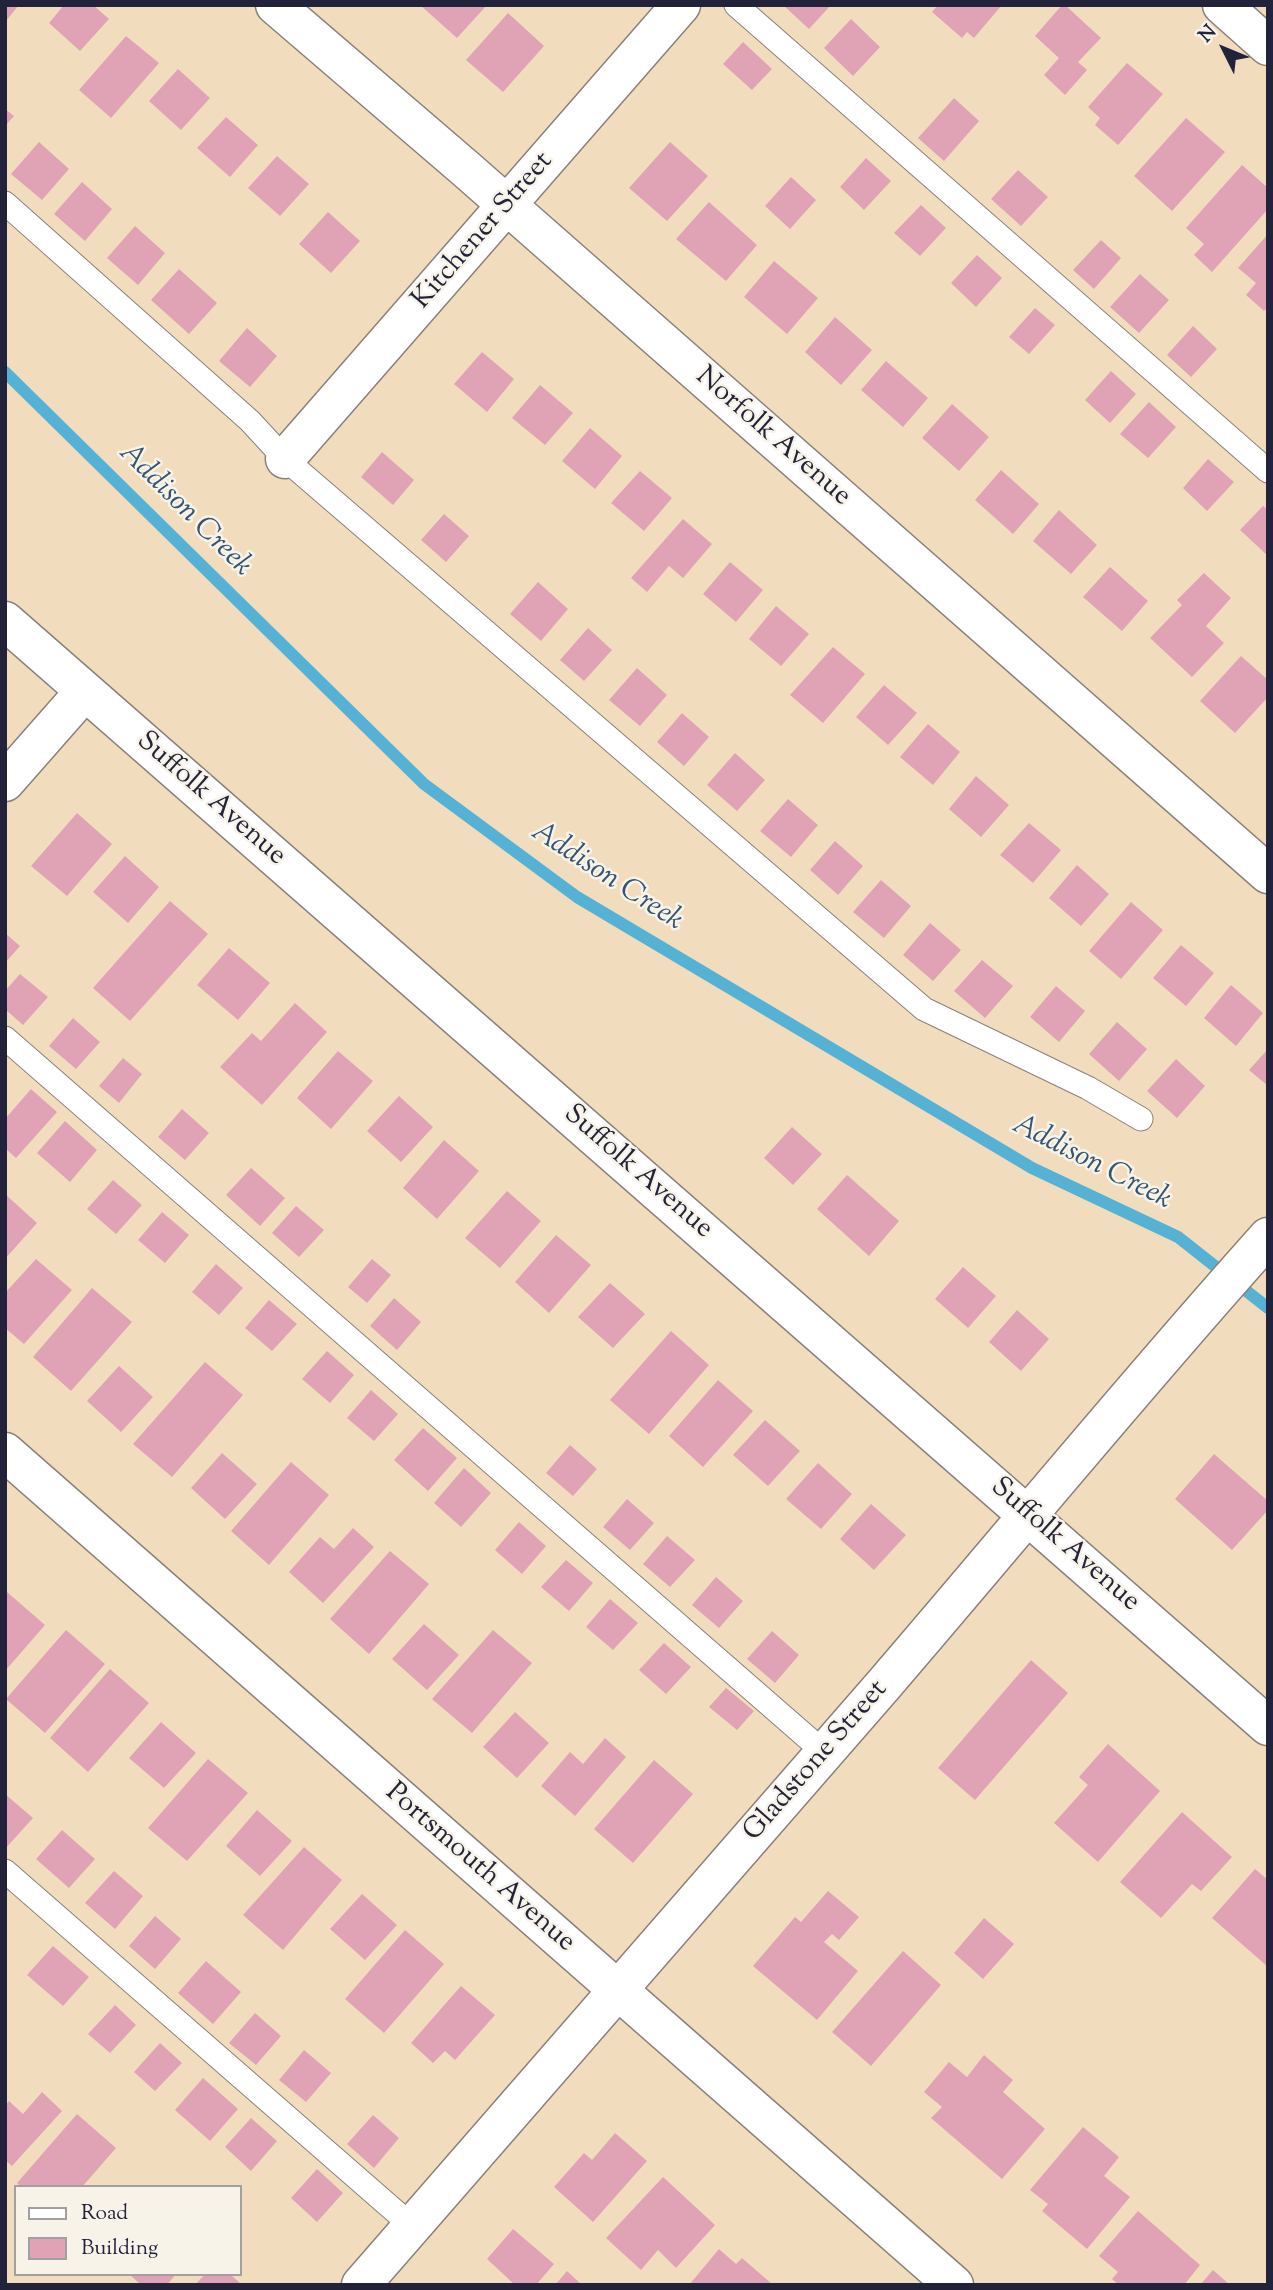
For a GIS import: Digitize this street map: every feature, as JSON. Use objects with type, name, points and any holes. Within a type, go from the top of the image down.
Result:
[{"type":"street","name":"Norfolk Avenue","points":[[275,5],[507,205],[1268,874]]},
{"type":"street","name":"Kitchener Street","points":[[285,459],[681,5]]},
{"type":"street","points":[[1222,5],[1268,46]]},
{"type":"street","name":"Suffolk Avenue","points":[[5,621],[1268,1726]]},
{"type":"street","points":[[5,782],[85,691]]},
{"type":"street","name":"Gladstone Street","points":[[361,2285],[825,1753],[1262,1243]]},
{"type":"street","name":"Portsmouth Avenue","points":[[5,1452],[954,2285]]},
{"type":"lane","points":[[736,5],[1268,471]]},
{"type":"lane","points":[[5,203],[250,421],[285,459],[924,1009],[1088,1088],[1141,1119]]},
{"type":"lane","points":[[5,1038],[825,1753]]},
{"type":"lane","points":[[5,1871],[412,2226]]},
{"type":"building","points":[[5,5],[19,5],[5,22]]},
{"type":"building","points":[[64,5],[93,5],[109,19],[80,51],[49,23]]},
{"type":"building","points":[[420,5],[487,5],[457,38]]},
{"type":"building","points":[[783,5],[831,5],[809,29]]},
{"type":"building","points":[[938,5],[1002,5],[974,38],[967,32],[962,38],[932,12]]},
{"type":"building","points":[[1062,5],[1101,38],[1078,62],[1087,70],[1065,95],[1044,75],[1059,58],[1035,36]]},
{"type":"building","points":[[508,13],[544,46],[503,92],[466,60]]},
{"type":"building","points":[[851,19],[880,47],[853,76],[824,48]]},
{"type":"building","points":[[126,36],[159,63],[111,118],[79,90]]},
{"type":"building","points":[[743,42],[772,69],[752,90],[723,64]]},
{"type":"building","points":[[1127,63],[1163,94],[1118,145],[1095,125],[1100,118],[1088,107]]},
{"type":"building","points":[[178,69],[210,98],[181,130],[149,101]]},
{"type":"building","points":[[954,98],[979,121],[944,161],[918,138]]},
{"type":"building","points":[[5,109],[14,116],[5,126]]},
{"type":"building","points":[[226,117],[258,145],[230,177],[197,148]]},
{"type":"building","points":[[1186,118],[1225,152],[1172,211],[1134,176]]},
{"type":"building","points":[[39,142],[69,169],[42,200],[11,174]]},
{"type":"building","points":[[670,142],[708,176],[667,221],[629,188]]},
{"type":"building","points":[[277,156],[309,184],[280,216],[248,188]]},
{"type":"building","points":[[866,158],[891,181],[864,210],[840,187]]},
{"type":"building","points":[[1242,165],[1268,188],[1268,209],[1212,272],[1194,255],[1204,244],[1186,228]]},
{"type":"building","points":[[1018,170],[1048,197],[1021,226],[991,199]]},
{"type":"building","points":[[791,177],[816,200],[790,229],[765,206]]},
{"type":"building","points":[[82,182],[112,209],[85,241],[54,214]]},
{"type":"building","points":[[709,202],[757,245],[726,281],[676,239]]},
{"type":"building","points":[[921,205],[946,228],[920,256],[894,233]]},
{"type":"building","points":[[328,212],[360,241],[331,273],[299,244]]},
{"type":"building","points":[[135,226],[165,253],[138,285],[107,258]]},
{"type":"building","points":[[1268,234],[1268,307],[1264,311],[1246,295],[1256,283],[1238,268]]},
{"type":"building","points":[[1101,240],[1121,258],[1094,289],[1073,270]]},
{"type":"building","points":[[977,255],[1002,278],[976,307],[951,283]]},
{"type":"building","points":[[774,261],[818,298],[787,334],[744,297]]},
{"type":"building","points":[[179,269],[217,303],[189,334],[151,300]]},
{"type":"building","points":[[1140,274],[1169,300],[1139,333],[1110,307]]},
{"type":"building","points":[[1035,308],[1055,325],[1029,354],[1009,337]]},
{"type":"building","points":[[835,317],[872,350],[841,385],[805,352]]},
{"type":"building","points":[[1193,326],[1217,349],[1191,377],[1167,355]]},
{"type":"building","points":[[247,328],[277,356],[250,387],[219,361]]},
{"type":"building","points":[[482,352],[514,379],[487,412],[454,384]]},
{"type":"building","points":[[886,361],[928,398],[903,427],[861,390]]},
{"type":"building","points":[[1111,371],[1136,394],[1110,423],[1085,400]]},
{"type":"building","points":[[540,385],[573,413],[545,445],[512,418]]},
{"type":"building","points":[[1149,402],[1176,427],[1148,458],[1120,434]]},
{"type":"building","points":[[952,404],[989,437],[959,471],[922,438]]},
{"type":"building","points":[[590,428],[622,456],[595,489],[562,461]]},
{"type":"building","points":[[382,452],[414,480],[393,505],[361,477]]},
{"type":"building","points":[[1208,459],[1234,482],[1207,511],[1183,488]]},
{"type":"building","points":[[1001,470],[1039,504],[1013,534],[975,500]]},
{"type":"building","points":[[640,471],[672,498],[644,531],[611,503]]},
{"type":"building","points":[[1263,506],[1268,510],[1268,556],[1240,530]]},
{"type":"building","points":[[1059,510],[1097,545],[1071,574],[1033,541]]},
{"type":"building","points":[[444,514],[469,536],[446,562],[421,540]]},
{"type":"building","points":[[683,519],[712,544],[683,578],[669,566],[647,592],[631,578]]},
{"type":"building","points":[[730,562],[763,590],[736,622],[703,594]]},
{"type":"building","points":[[1110,567],[1148,601],[1122,631],[1083,597]]},
{"type":"building","points":[[1204,573],[1231,598],[1206,626],[1224,643],[1192,677],[1150,638],[1182,605],[1177,600]]},
{"type":"building","points":[[538,582],[568,609],[541,641],[510,614]]},
{"type":"building","points":[[776,606],[809,634],[781,666],[749,639]]},
{"type":"building","points":[[588,628],[612,650],[584,681],[560,660]]},
{"type":"building","points":[[833,647],[865,674],[823,723],[790,695]]},
{"type":"building","points":[[1241,656],[1268,680],[1268,697],[1235,733],[1200,701]]},
{"type":"building","points":[[637,668],[667,695],[640,726],[609,700]]},
{"type":"building","points":[[884,685],[917,713],[888,745],[856,717]]},
{"type":"building","points":[[682,713],[709,737],[684,766],[657,742]]},
{"type":"building","points":[[928,724],[960,752],[933,785],[900,757]]},
{"type":"building","points":[[735,753],[765,780],[737,811],[707,785]]},
{"type":"building","points":[[976,776],[1009,805],[981,837],[949,809]]},
{"type":"building","points":[[788,799],[818,825],[791,857],[760,831]]},
{"type":"building","points":[[77,813],[112,844],[67,896],[31,866]]},
{"type":"building","points":[[1029,823],[1061,850],[1033,883],[1000,855]]},
{"type":"building","points":[[835,841],[863,866],[838,895],[810,870]]},
{"type":"building","points":[[125,856],[159,887],[128,923],[93,892]]},
{"type":"building","points":[[1077,865],[1109,894],[1081,926],[1049,898]]},
{"type":"building","points":[[881,880],[911,906],[884,938],[853,912]]},
{"type":"building","points":[[170,901],[208,934],[130,1021],[93,988]]},
{"type":"building","points":[[1131,902],[1163,930],[1121,979],[1089,951]]},
{"type":"building","points":[[930,923],[961,950],[933,981],[903,955]]},
{"type":"building","points":[[5,933],[20,946],[5,963]]},
{"type":"building","points":[[1181,945],[1214,973],[1186,1006],[1153,978]]},
{"type":"building","points":[[229,948],[270,983],[238,1020],[197,985]]},
{"type":"building","points":[[982,960],[1013,986],[985,1018],[954,991]]},
{"type":"building","points":[[20,974],[48,997],[23,1025],[5,1009],[5,991]]},
{"type":"building","points":[[1231,985],[1263,1013],[1236,1046],[1204,1018]]},
{"type":"building","points":[[1056,986],[1085,1011],[1059,1042],[1030,1017]]},
{"type":"building","points":[[295,1003],[327,1032],[262,1105],[220,1067],[252,1033],[261,1041]]},
{"type":"building","points":[[73,1018],[100,1042],[76,1069],[49,1046]]},
{"type":"building","points":[[1117,1022],[1147,1049],[1119,1081],[1089,1054]]},
{"type":"building","points":[[1268,1049],[1268,1086],[1249,1070]]},
{"type":"building","points":[[338,1051],[373,1081],[331,1129],[297,1098]]},
{"type":"building","points":[[123,1058],[142,1074],[119,1103],[99,1086]]},
{"type":"building","points":[[1176,1059],[1205,1086],[1177,1118],[1147,1091]]},
{"type":"building","points":[[31,1089],[57,1112],[16,1158],[5,1148],[5,1119]]},
{"type":"building","points":[[399,1096],[433,1127],[401,1162],[367,1131]]},
{"type":"building","points":[[182,1109],[209,1133],[185,1160],[158,1137]]},
{"type":"building","points":[[65,1121],[97,1150],[70,1182],[37,1153]]},
{"type":"building","points":[[792,1127],[822,1154],[793,1185],[764,1158]]},
{"type":"building","points":[[444,1140],[479,1171],[437,1219],[403,1188]]},
{"type":"building","points":[[251,1168],[285,1198],[260,1226],[226,1195]]},
{"type":"building","points":[[847,1175],[899,1221],[869,1256],[817,1209]]},
{"type":"building","points":[[113,1180],[142,1205],[116,1234],[87,1209]]},
{"type":"building","points":[[507,1191],[541,1221],[500,1268],[465,1238]]},
{"type":"building","points":[[5,1194],[37,1223],[5,1259]]},
{"type":"building","points":[[296,1206],[324,1230],[299,1257],[272,1233]]},
{"type":"building","points":[[162,1212],[189,1235],[165,1263],[138,1240]]},
{"type":"building","points":[[556,1235],[591,1265],[549,1313],[515,1282]]},
{"type":"building","points":[[36,1259],[72,1290],[24,1344],[5,1328],[5,1293]]},
{"type":"building","points":[[372,1259],[391,1275],[367,1303],[348,1287]]},
{"type":"building","points":[[216,1264],[243,1288],[219,1315],[192,1292]]},
{"type":"building","points":[[963,1267],[996,1296],[968,1328],[935,1299]]},
{"type":"building","points":[[610,1283],[645,1314],[613,1348],[578,1317]]},
{"type":"building","points":[[92,1288],[132,1322],[71,1391],[33,1357]]},
{"type":"building","points":[[394,1298],[421,1322],[397,1350],[370,1326]]},
{"type":"building","points":[[269,1300],[297,1324],[272,1351],[245,1328]]},
{"type":"building","points":[[1017,1310],[1049,1339],[1021,1371],[989,1342]]},
{"type":"building","points":[[671,1331],[709,1365],[649,1434],[610,1400]]},
{"type":"building","points":[[327,1351],[354,1375],[330,1403],[302,1379]]},
{"type":"building","points":[[205,1362],[243,1395],[172,1477],[133,1444]]},
{"type":"building","points":[[119,1366],[153,1397],[121,1432],[87,1401]]},
{"type":"building","points":[[718,1380],[753,1411],[703,1467],[669,1436]]},
{"type":"building","points":[[371,1390],[398,1414],[374,1441],[347,1418]]},
{"type":"building","points":[[765,1420],[800,1451],[768,1486],[733,1455]]},
{"type":"building","points":[[423,1428],[457,1458],[428,1491],[394,1460]]},
{"type":"building","points":[[570,1445],[597,1469],[573,1496],[546,1473]]},
{"type":"building","points":[[222,1453],[257,1484],[225,1519],[191,1488]]},
{"type":"building","points":[[1214,1454],[1268,1501],[1268,1510],[1232,1550],[1175,1499]]},
{"type":"building","points":[[291,1462],[329,1495],[269,1565],[231,1531]]},
{"type":"building","points":[[818,1463],[852,1494],[821,1529],[786,1499]]},
{"type":"building","points":[[464,1468],[491,1493],[461,1527],[434,1503]]},
{"type":"building","points":[[627,1499],[654,1523],[630,1550],[603,1527]]},
{"type":"building","points":[[871,1504],[906,1535],[874,1570],[840,1539]]},
{"type":"building","points":[[519,1522],[546,1546],[522,1574],[495,1550]]},
{"type":"building","points":[[353,1528],[374,1547],[323,1603],[289,1572],[320,1537],[334,1549]]},
{"type":"building","points":[[667,1536],[695,1560],[670,1587],[643,1564]]},
{"type":"building","points":[[390,1551],[429,1584],[369,1654],[330,1619]]},
{"type":"building","points":[[566,1560],[593,1583],[569,1611],[541,1587]]},
{"type":"building","points":[[716,1577],[743,1601],[719,1628],[692,1605]]},
{"type":"building","points":[[5,1593],[45,1625],[5,1671]]},
{"type":"building","points":[[610,1599],[638,1623],[613,1650],[586,1627]]},
{"type":"building","points":[[424,1624],[459,1655],[427,1690],[392,1659]]},
{"type":"building","points":[[66,1630],[105,1664],[45,1733],[6,1699]]},
{"type":"building","points":[[493,1630],[532,1663],[472,1733],[432,1699]]},
{"type":"building","points":[[772,1631],[799,1655],[775,1683],[747,1659]]},
{"type":"building","points":[[664,1643],[691,1667],[666,1694],[639,1670]]},
{"type":"building","points":[[1031,1660],[1068,1693],[975,1800],[938,1768]]},
{"type":"building","points":[[110,1669],[149,1703],[88,1772],[50,1738]]},
{"type":"building","points":[[726,1688],[754,1711],[737,1730],[709,1707]]},
{"type":"building","points":[[515,1712],[549,1743],[517,1778],[483,1747]]},
{"type":"building","points":[[161,1722],[196,1753],[164,1788],[129,1758]]},
{"type":"building","points":[[605,1738],[626,1757],[575,1816],[541,1786],[570,1752],[583,1764]]},
{"type":"building","points":[[1108,1744],[1160,1791],[1098,1862],[1054,1823],[1088,1785],[1079,1777]]},
{"type":"building","points":[[208,1759],[248,1793],[187,1861],[148,1828]]},
{"type":"building","points":[[654,1760],[693,1794],[633,1863],[594,1829]]},
{"type":"building","points":[[5,1794],[33,1818],[5,1849]]},
{"type":"building","points":[[257,1810],[292,1841],[260,1876],[226,1846]]},
{"type":"building","points":[[1182,1812],[1232,1857],[1201,1891],[1192,1884],[1161,1918],[1120,1882]]},
{"type":"building","points":[[62,1830],[95,1859],[69,1888],[36,1859]]},
{"type":"building","points":[[304,1847],[342,1880],[283,1950],[243,1915]]},
{"type":"building","points":[[1255,1869],[1268,1880],[1268,1967],[1212,1918]]},
{"type":"building","points":[[114,1871],[143,1896],[115,1929],[85,1903]]},
{"type":"building","points":[[828,1891],[859,1917],[839,1940],[832,1934],[824,1942],[858,1971],[817,2020],[753,1966],[795,1917],[801,1922]]},
{"type":"building","points":[[362,1894],[397,1925],[365,1960],[330,1929]]},
{"type":"building","points":[[155,1916],[181,1939],[155,1969],[129,1946]]},
{"type":"building","points":[[984,1918],[1014,1944],[983,1979],[954,1953]]},
{"type":"building","points":[[405,1930],[444,1964],[384,2033],[345,1999]]},
{"type":"building","points":[[53,1946],[89,1977],[63,2006],[27,1975]]},
{"type":"building","points":[[903,1951],[941,1985],[871,2066],[832,2032]]},
{"type":"building","points":[[206,1961],[241,1992],[213,2024],[178,1993]]},
{"type":"building","points":[[461,1986],[495,2015],[455,2060],[445,2051],[433,2063],[411,2043]]},
{"type":"building","points":[[115,2005],[136,2025],[110,2053],[88,2034]]},
{"type":"building","points":[[255,2013],[281,2036],[256,2065],[229,2043]]},
{"type":"building","points":[[160,2043],[182,2063],[155,2091],[134,2072]]},
{"type":"building","points":[[304,2050],[331,2073],[306,2102],[279,2080]]},
{"type":"building","points":[[984,2055],[1013,2080],[1003,2092],[1045,2129],[1002,2179],[931,2118],[942,2107],[924,2092],[949,2062],[967,2077]]},
{"type":"building","points":[[203,2078],[238,2109],[210,2141],[175,2110]]},
{"type":"building","points":[[42,2092],[62,2111],[12,2166],[5,2160],[5,2106],[9,2101],[23,2114]]},
{"type":"building","points":[[77,2114],[116,2148],[84,2185],[17,2183]]},
{"type":"building","points":[[373,2115],[399,2138],[374,2168],[347,2144]]},
{"type":"building","points":[[251,2118],[277,2141],[251,2171],[225,2147]]},
{"type":"building","points":[[1083,2127],[1119,2157],[1104,2176],[1130,2197],[1087,2249],[1042,2211],[1048,2204],[1030,2190]]},
{"type":"building","points":[[615,2133],[647,2161],[593,2222],[554,2187],[584,2153],[592,2160]]},
{"type":"building","points":[[317,2169],[343,2193],[317,2222],[291,2198]]},
{"type":"building","points":[[663,2177],[715,2225],[676,2268],[658,2250],[641,2270],[606,2238]]},
{"type":"building","points":[[1138,2211],[1200,2265],[1184,2285],[1119,2285],[1112,2279],[1118,2272],[1099,2256]]},
{"type":"building","points":[[513,2229],[554,2264],[536,2285],[515,2285],[487,2259]]},
{"type":"building","points":[[719,2249],[736,2264],[742,2258],[773,2285],[689,2285]]},
{"type":"building","points":[[1213,2270],[1230,2285],[1200,2285]]},
{"type":"building","points":[[567,2271],[582,2285],[555,2285]]},
{"type":"building","points":[[131,2276],[174,2276],[167,2285],[141,2285]]},
{"type":"building","points":[[203,2276],[232,2276],[242,2285],[195,2285]]},
{"type":"waterway","name":"Addison Creek","points":[[5,372],[424,784],[577,897],[1032,1168],[1178,1237],[1268,1308]]}]
